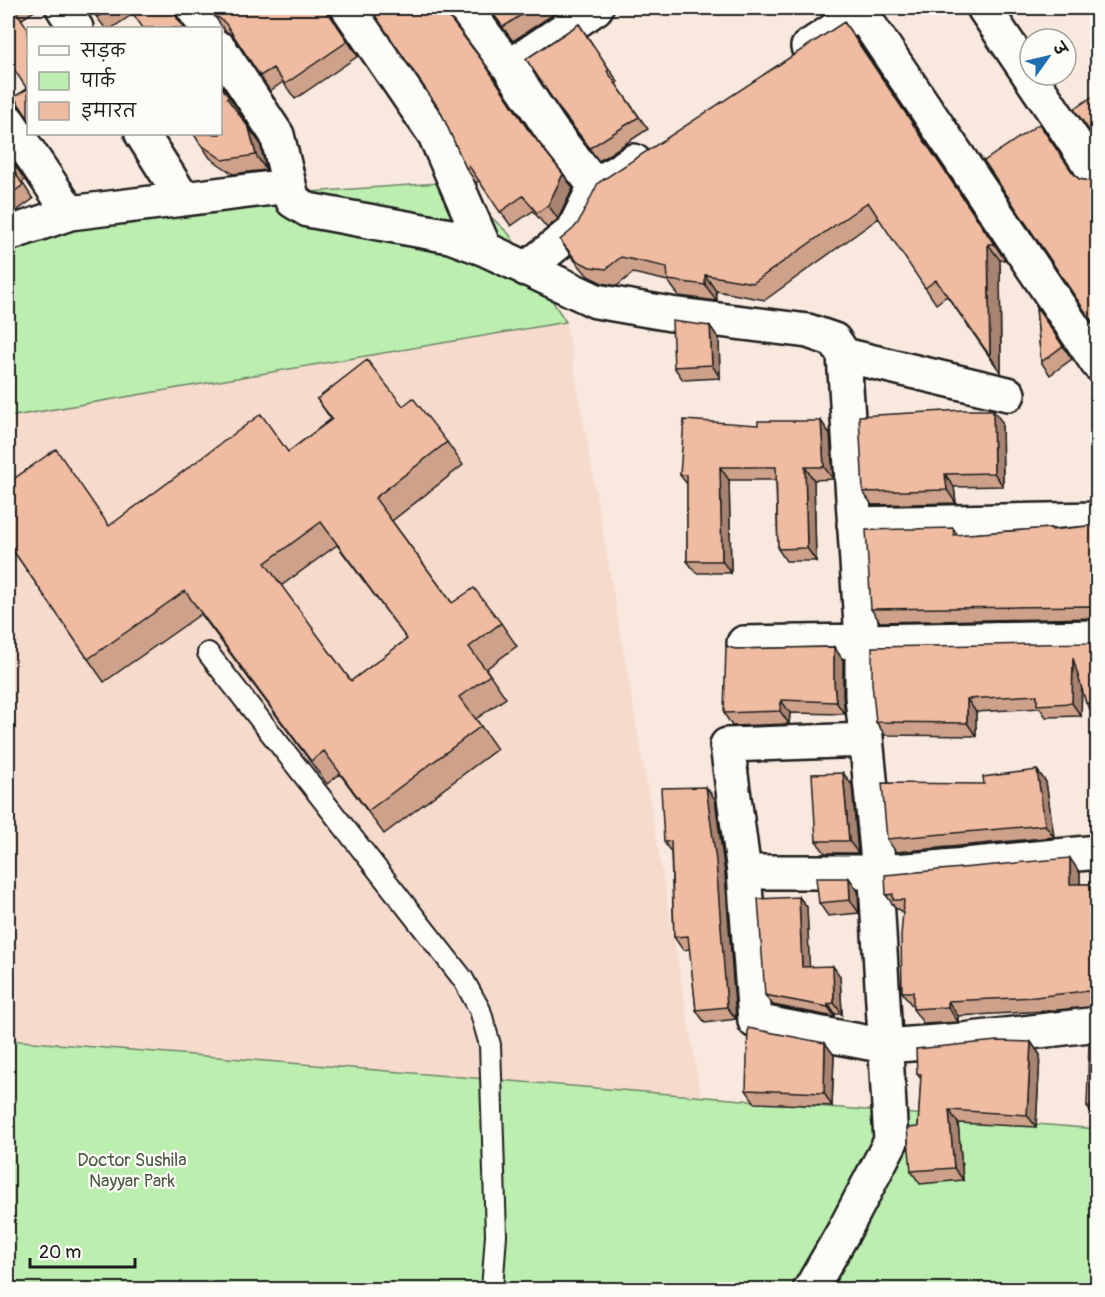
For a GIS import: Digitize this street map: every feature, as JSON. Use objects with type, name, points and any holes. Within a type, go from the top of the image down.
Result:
[{"type":"street","points":[[63,8],[75,27]]},
{"type":"street","points":[[193,8],[206,27]]},
{"type":"street","points":[[348,8],[435,135],[485,249]]},
{"type":"street","points":[[465,8],[509,67],[552,131],[595,186]]},
{"type":"street","points":[[509,67],[596,8]]},
{"type":"street","points":[[984,8],[1098,177]]},
{"type":"street","points":[[782,64],[860,10],[1098,364]]},
{"type":"street","points":[[222,53],[277,135],[293,201],[308,210],[450,236],[485,249],[596,301],[672,314],[808,331],[834,340],[844,355],[862,641],[862,696],[879,872],[876,881],[891,1141],[810,1290]]},
{"type":"street","points":[[8,121],[70,213]]},
{"type":"street","points":[[143,135],[183,199]]},
{"type":"street","points":[[526,269],[573,231],[595,186],[654,147]]},
{"type":"street","points":[[8,234],[70,213],[289,186]]},
{"type":"street","points":[[844,355],[1008,394]]},
{"type":"street","points":[[854,524],[1098,519]]},
{"type":"street","points":[[744,643],[1098,637]]},
{"type":"street","points":[[866,740],[727,745],[744,873],[755,1021],[885,1046],[963,1040],[1098,1024]]},
{"type":"street","points":[[744,873],[879,872],[1098,852]]},
{"type":"lane","points":[[208,652],[463,979],[480,1010],[490,1046],[496,1235],[492,1290]]},
{"type":"shaded area","points":[[566,322],[701,1096],[8,1040],[8,417]]},
{"type":"green space","points":[[454,182],[509,234],[566,322],[8,417],[8,243],[79,208]]},
{"type":"green space","name":"Doctor Sushila Nayyar Park","points":[[8,1040],[1097,1129],[1097,1289],[8,1289]]},
{"type":"building","points":[[8,8],[14,8],[27,28],[27,89],[8,60]]},
{"type":"building","points":[[90,8],[111,8],[97,17]]},
{"type":"building","points":[[129,8],[170,8],[185,27],[142,27]]},
{"type":"building","points":[[214,8],[325,8],[348,41],[285,84],[273,68],[260,76],[226,24],[215,17]]},
{"type":"building","points":[[370,8],[442,8],[484,63],[527,128],[563,174],[548,205],[537,213],[523,196],[500,212],[469,166],[466,168],[440,110]]},
{"type":"building","points":[[489,8],[532,8],[503,27]]},
{"type":"building","points":[[844,22],[994,244],[988,244],[990,356],[936,280],[925,288],[868,202],[753,283],[705,275],[705,285],[668,280],[667,267],[621,257],[606,269],[590,267],[576,260],[560,240],[578,223],[598,183]]},
{"type":"building","points":[[579,24],[609,70],[607,71],[639,117],[590,148],[558,107],[526,59]]},
{"type":"building","points":[[222,88],[249,128],[256,155],[223,160],[200,144],[195,135],[222,135]]},
{"type":"building","points":[[27,89],[27,116],[14,97]]},
{"type":"building","points":[[1098,93],[1098,143],[1074,109]]},
{"type":"building","points":[[1039,124],[1079,179],[1089,181],[1098,178],[1098,322],[1096,320],[1093,323],[984,161]]},
{"type":"building","points":[[8,155],[15,166],[12,168],[23,185],[8,196]]},
{"type":"building","points":[[1036,307],[1063,346],[1041,362]]},
{"type":"building","points":[[672,321],[710,326],[712,365],[674,367]]},
{"type":"building","points":[[367,360],[403,406],[413,398],[447,442],[375,498],[452,603],[474,588],[501,623],[469,647],[490,675],[459,697],[481,726],[368,811],[324,751],[311,761],[185,591],[88,659],[8,543],[8,483],[56,449],[109,526],[261,414],[288,452],[332,419],[317,399]],"holes":[[[321,522],[407,639],[351,681],[265,563]]]},
{"type":"building","points":[[993,410],[994,473],[945,474],[947,490],[863,492],[859,416]]},
{"type":"building","points":[[684,420],[758,425],[758,421],[821,421],[824,467],[805,467],[807,548],[778,549],[776,467],[720,467],[722,561],[687,561],[687,475],[680,475]]},
{"type":"building","points":[[1098,525],[1098,608],[1089,606],[871,609],[866,530],[953,528],[954,535],[1051,528],[1052,530]]},
{"type":"building","points":[[1098,641],[1098,703],[1086,703],[1073,658],[1072,703],[1037,705],[1037,695],[967,699],[967,723],[876,722],[872,683],[872,647]]},
{"type":"building","points":[[726,646],[735,649],[834,647],[836,702],[781,700],[780,711],[724,713]]},
{"type":"building","points":[[1037,770],[1045,825],[887,839],[882,783],[984,784],[983,777]]},
{"type":"building","points":[[843,773],[849,841],[816,841],[812,774]]},
{"type":"building","points":[[706,787],[716,861],[727,1007],[696,1010],[688,936],[674,937],[671,841],[664,842],[661,788]]},
{"type":"building","points":[[1070,858],[1070,884],[1098,884],[1098,993],[1085,991],[1035,997],[948,1001],[948,1007],[913,1009],[913,992],[902,992],[901,936],[904,900],[893,900],[893,894],[886,895],[885,875]]},
{"type":"building","points":[[816,878],[849,878],[850,900],[819,903]]},
{"type":"building","points":[[799,897],[802,967],[833,966],[834,1003],[828,1004],[828,1007],[765,995],[758,899]]},
{"type":"building","points":[[748,1028],[825,1043],[824,1093],[746,1090]]},
{"type":"building","points":[[997,1041],[1031,1042],[1027,1115],[949,1110],[954,1168],[911,1171],[907,1128],[918,1127],[921,1074],[917,1074],[916,1049]]},
{"type":"building","points":[[1089,1042],[1098,1042],[1098,1107],[1087,1107]]}]
